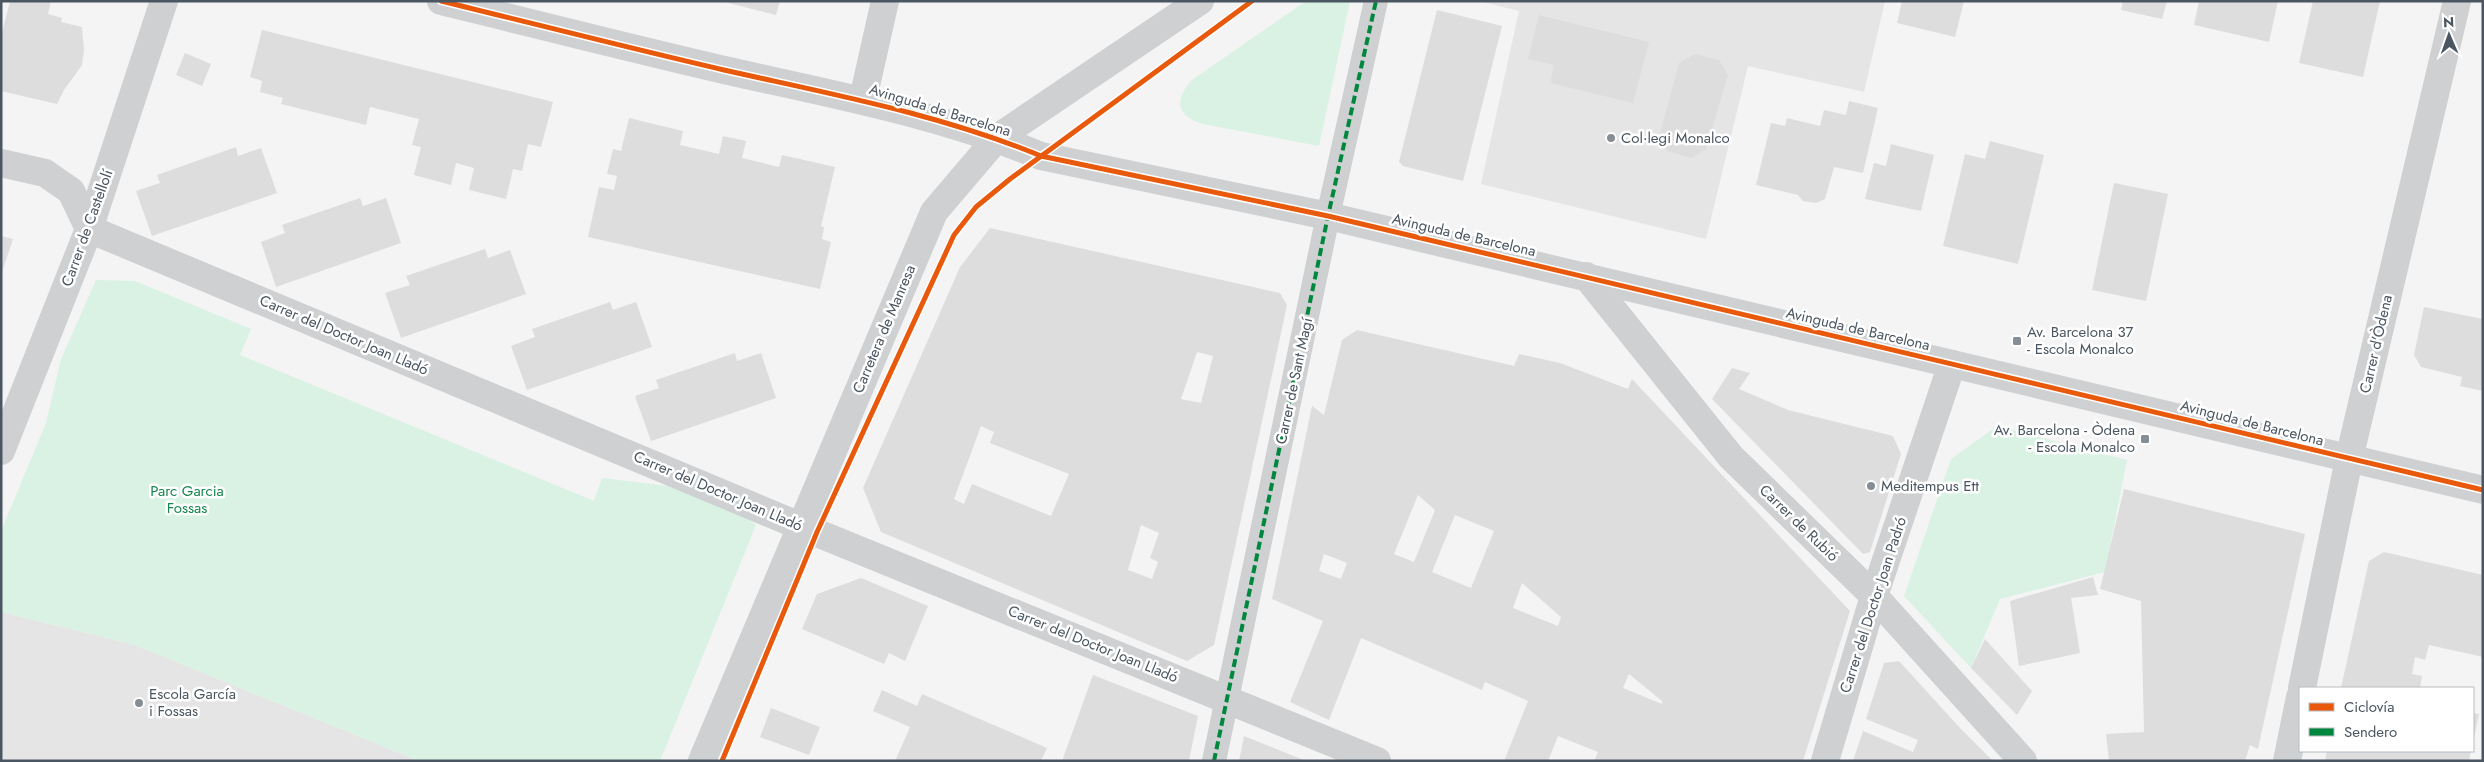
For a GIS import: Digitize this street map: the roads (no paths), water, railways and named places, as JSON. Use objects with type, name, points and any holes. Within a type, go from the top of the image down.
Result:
[{"type":"street","name":"Carrer de Castellolí","points":[[1,451],[89,229],[164,1]]},
{"type":"street","name":"Avinguda de Barcelona","points":[[441,1],[725,70],[863,99],[997,138],[1041,156],[1328,216],[2483,490]]},
{"type":"street","points":[[863,99],[885,1]]},
{"type":"street","name":"Carretera de Manresa","points":[[702,761],[934,212],[997,138],[1200,1]]},
{"type":"street","name":"Carrer de Sant Magí","points":[[1214,761],[1328,216],[1376,1]]},
{"type":"street","name":"Carrer d'Òdena","points":[[2302,687],[2349,459],[2457,1]]},
{"type":"street","points":[[1,163],[45,173],[71,191],[89,229]]},
{"type":"street","name":"Carrer del Doctor Joan Lladó","points":[[89,229],[800,526],[1227,698],[1377,761]]},
{"type":"street","name":"Carrer de Rubió","points":[[1586,276],[1731,457],[1874,596],[2023,761]]},
{"type":"street","name":"Carrer del Doctor Joan Padró","points":[[1825,761],[1874,596],[1952,364]]},
{"type":"street","points":[[2287,761],[2299,702]]},
{"type":"place","name":"Col·legi Monalco","points":[[1611,138]]},
{"type":"place","name":"Av. Barcelona 37 - Escola Monalco","points":[[2017,341]]},
{"type":"place","name":"Av. Barcelona - Òdena - Escola Monalco","points":[[2145,439]]},
{"type":"place","name":"Meditempus Ett","points":[[1871,486]]},
{"type":"place","name":"Escola García i Fossas","points":[[139,703]]},
{"type":"park label","name":"Parc Garcia Fossas","points":[[187,500]]}]
